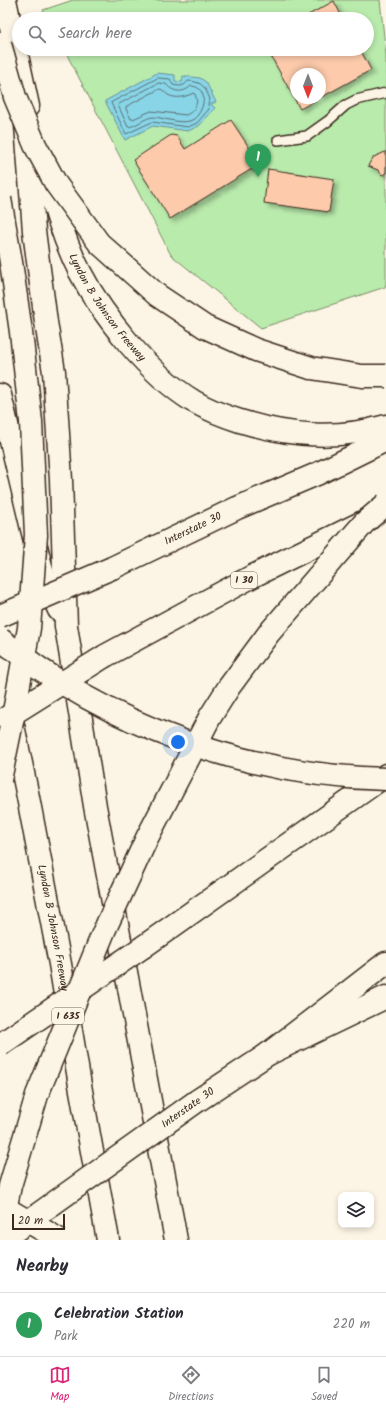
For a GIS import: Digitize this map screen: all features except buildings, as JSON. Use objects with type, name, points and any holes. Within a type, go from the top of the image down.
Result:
[{"type":"main road","name":"Lyndon B Johnson Freeway","points":[[5,0],[12,35]]},
{"type":"main road","points":[[0,44],[18,104],[35,145],[56,184],[99,243],[157,295],[205,327],[256,350],[312,368],[362,376],[386,376]]},
{"type":"main road","name":"Lyndon B Johnson Freeway","points":[[16,56],[22,84],[52,200],[64,238],[80,272],[98,303],[121,334],[143,358],[168,382],[193,401],[226,416],[264,428],[301,434],[340,435],[386,426]]},
{"type":"main road","points":[[22,84],[34,231],[54,372],[61,480],[66,626],[95,806],[176,1240]]},
{"type":"main road","points":[[0,200],[21,332],[31,422],[36,536],[29,628],[0,780]]},
{"type":"main road","points":[[0,395],[43,575],[66,626]]},
{"type":"main road","name":"Interstate 30","points":[[0,616],[112,568],[237,508],[317,474],[386,440]]},
{"type":"main road","points":[[0,1234],[10,1186],[38,1095],[104,930],[147,838],[210,717],[229,687],[269,633],[364,522],[386,504]]},
{"type":"main road","name":"I 30","points":[[0,722],[105,656],[253,576],[386,511]]},
{"type":"main road","points":[[0,639],[80,694],[114,711],[180,740],[222,754],[263,764],[335,775],[386,779]]},
{"type":"main road","name":"Lyndon B Johnson Freeway","points":[[0,663],[27,792],[60,964],[108,1240]]},
{"type":"main road","points":[[0,1045],[143,947],[386,775]]},
{"type":"main road","points":[[268,1054],[386,963]]},
{"type":"main road","name":"Interstate 30","points":[[2,1240],[197,1101],[268,1054],[386,997]]},
{"type":"main road","points":[[0,1178],[10,1240]]},
{"type":"main road","points":[[0,1205],[60,1240]]},
{"type":"lane","points":[[278,140],[307,136],[356,100],[386,93]]},
{"type":"green space","points":[[73,0],[380,0],[386,55],[385,287],[261,328],[171,255],[68,56],[374,56],[374,12],[44,12],[43,10]]},
{"type":"water","points":[[157,73],[175,75],[175,81],[182,82],[183,76],[200,78],[206,82],[216,102],[211,104],[215,108],[199,126],[188,131],[153,126],[125,140],[105,101]]},
{"type":"place","name":"Celebration Station","points":[[258,177]]}]
